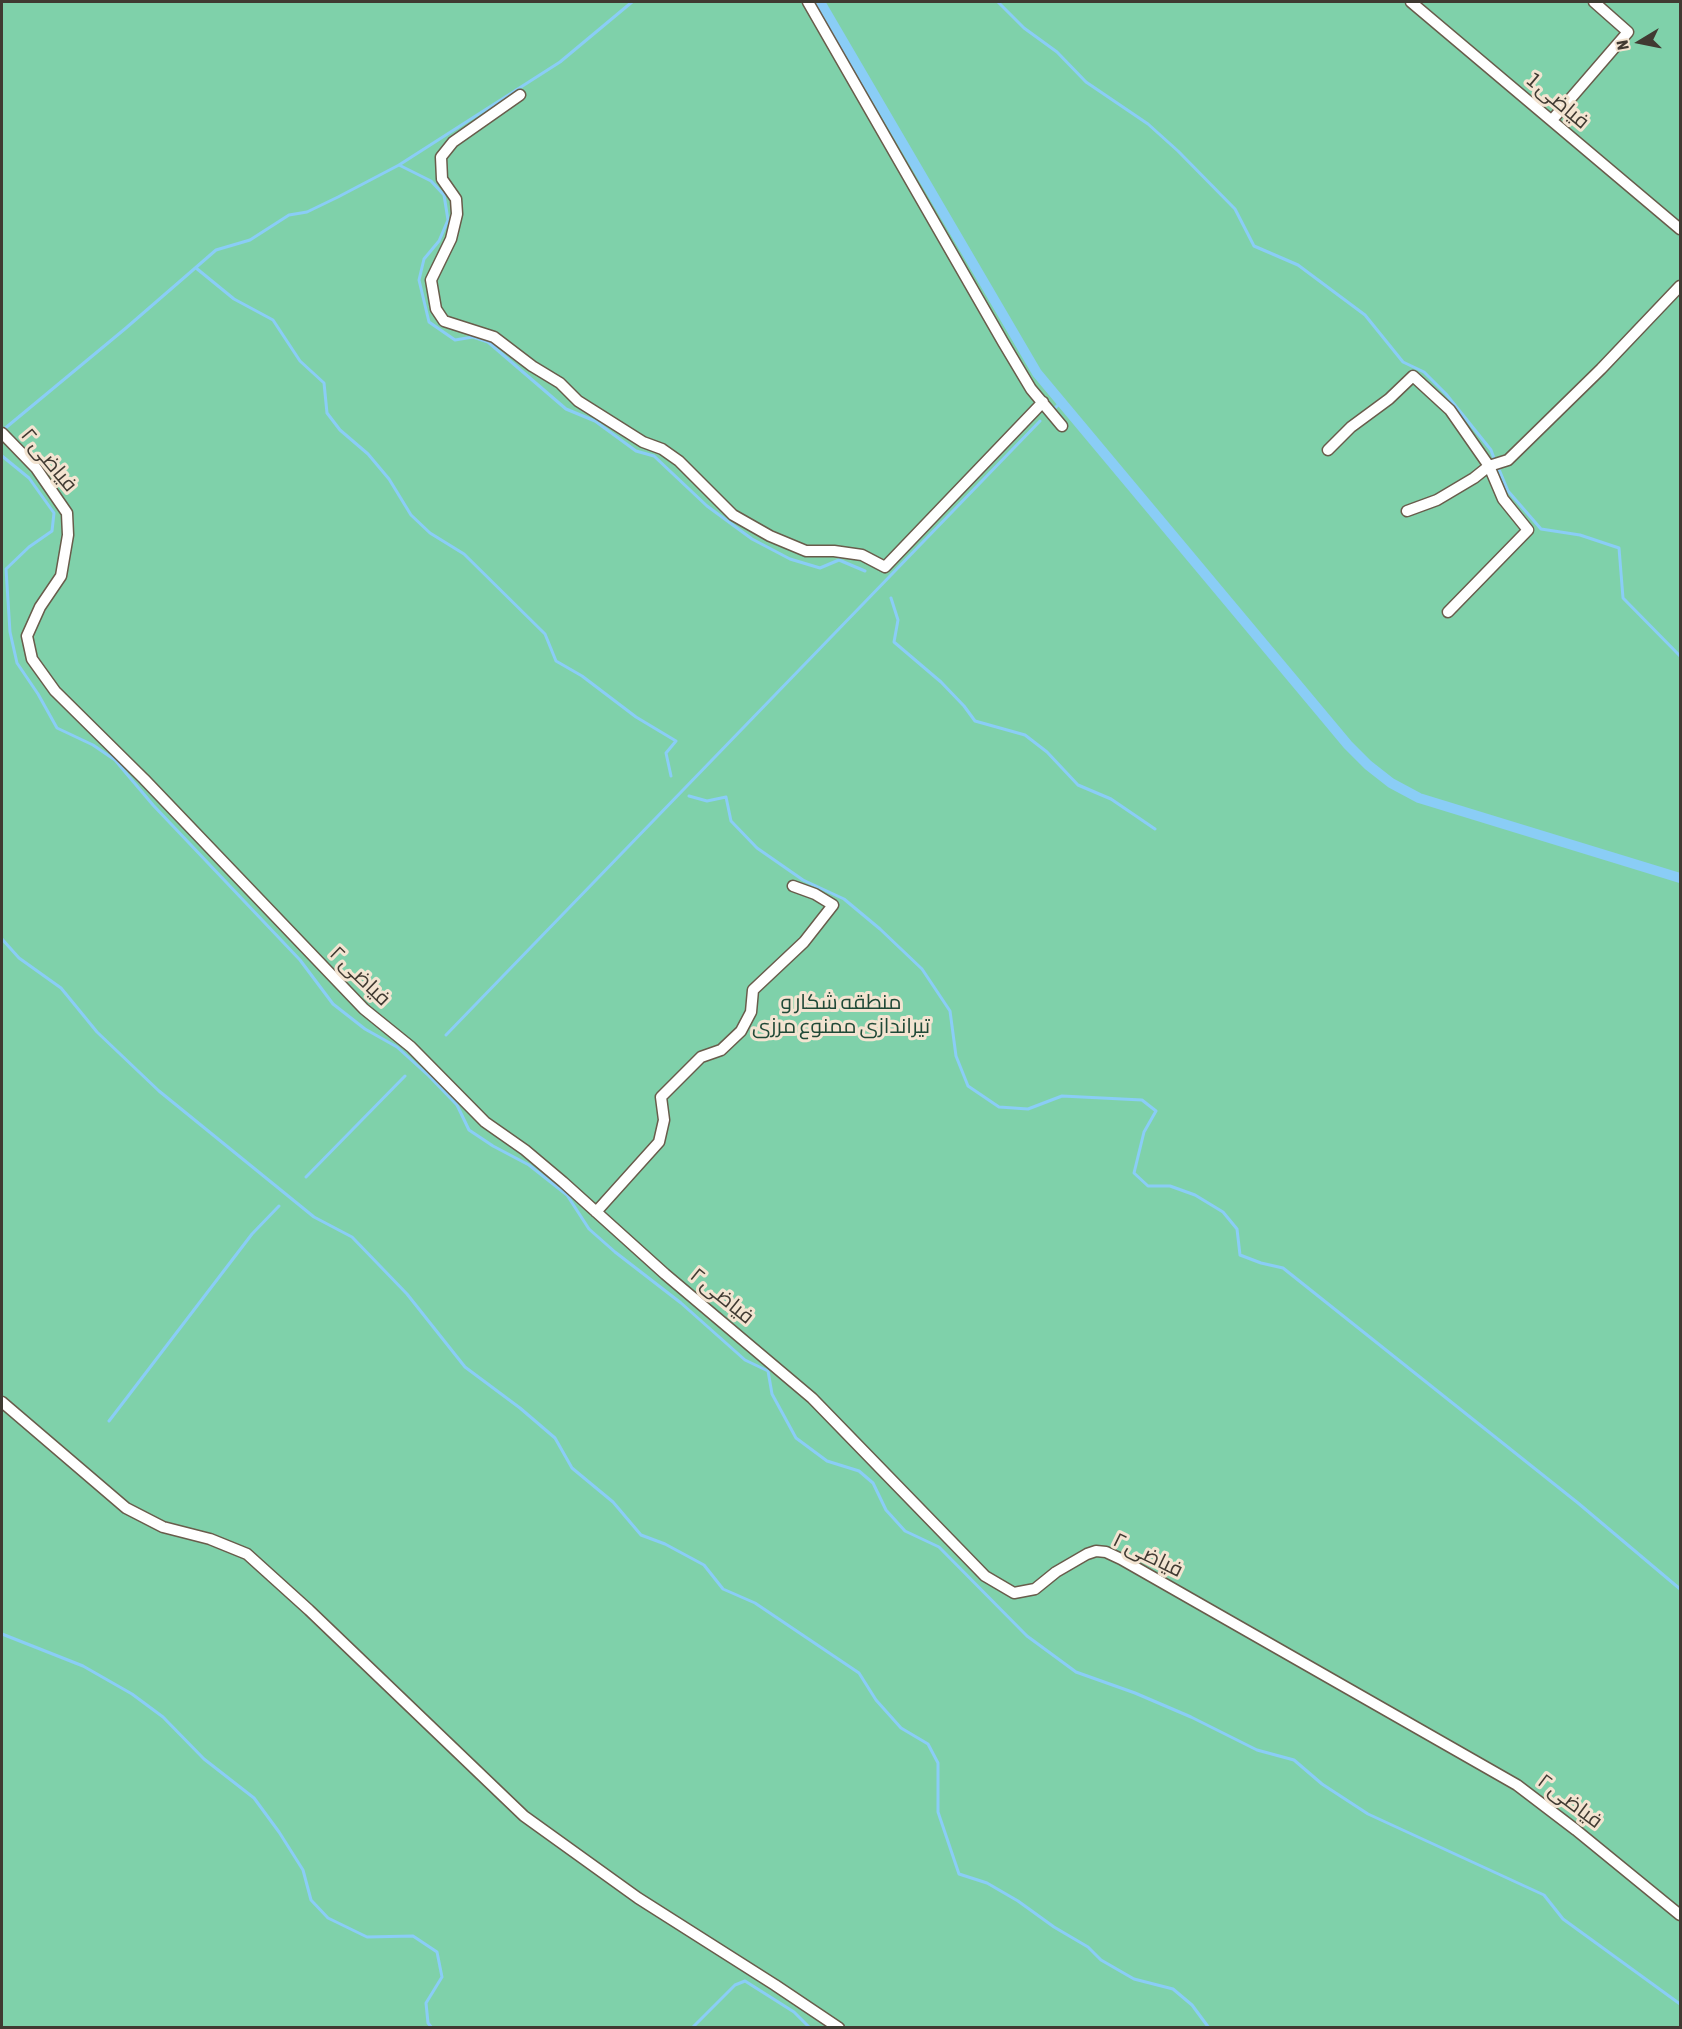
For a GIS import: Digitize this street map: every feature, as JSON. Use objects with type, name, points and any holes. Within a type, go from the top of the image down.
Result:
[{"type":"street","points":[[808,2],[1031,389],[1062,426]]},
{"type":"street","name":"فیاضی 1","points":[[1411,2],[1680,229]]},
{"type":"street","points":[[1552,120],[1628,32],[1594,2]]},
{"type":"street","points":[[520,95],[453,142],[441,158],[442,178],[456,199],[457,214],[451,239],[431,280],[436,309],[444,321],[494,337],[532,366],[560,383],[578,401],[644,442],[662,449],[679,461],[733,515],[770,536],[806,551],[834,551],[862,555],[885,567],[1043,402]]},
{"type":"street","points":[[1407,511],[1437,500],[1494,464],[1508,460],[1601,369],[1680,286]]},
{"type":"street","points":[[1328,450],[1413,376],[1450,410],[1494,464],[1503,498],[1528,530],[1448,612]]},
{"type":"street","name":"فیاضی ۲","points":[[2,434],[36,468],[67,513],[68,535],[61,576],[40,607],[27,636],[32,659],[55,691],[144,779],[364,1009],[411,1047],[485,1122],[532,1156],[664,1274],[812,1398],[985,1576],[1014,1593],[1035,1589],[1056,1572],[1096,1551],[1106,1552],[1121,1559],[1516,1785],[1576,1830],[1680,1915]]},
{"type":"street","points":[[596,1212],[659,1142],[664,1120],[661,1097],[701,1057],[722,1050],[741,1031],[751,1012],[753,990],[804,942],[833,905],[793,886]]},
{"type":"street","points":[[2,1402],[126,1508],[164,1527],[210,1539],[247,1554],[309,1610],[524,1816],[638,1898],[839,2028]]},
{"type":"green space","name":"منطقه شکار و تیراندازی ممنوع مرزی","points":[[2,2],[1680,2],[1680,2027],[2,2027]]},
{"type":"waterway","points":[[3,430],[216,250],[250,240],[289,215],[307,212],[399,165],[560,62],[632,2]]},
{"type":"waterway","points":[[820,2],[1037,373],[1348,745],[1391,783],[1419,798],[1680,878]]},
{"type":"waterway","points":[[998,2],[1024,28],[1057,52],[1086,82],[1148,124],[1178,151],[1235,209],[1254,246],[1298,265],[1365,315],[1403,362],[1424,372],[1446,394],[1491,450],[1495,461]]},
{"type":"waterway","points":[[399,165],[431,181],[444,195],[448,220],[439,241],[424,259],[419,280],[429,322],[455,340],[473,337],[488,342],[566,409],[595,421],[636,451],[654,456],[707,506],[752,539],[790,559],[820,568],[839,560],[865,571]]},
{"type":"waterway","points":[[196,268],[234,299],[273,320],[300,361],[324,383],[327,413],[340,430],[368,454],[389,479],[411,515],[430,533],[464,554],[545,634],[556,661],[582,676],[636,717],[676,741],[666,753],[671,776]]},
{"type":"waterway","points":[[1054,409],[1060,403]]},
{"type":"waterway","points":[[446,1035],[1040,421]]},
{"type":"waterway","points":[[2,456],[29,478],[54,513],[52,531],[29,547],[6,569],[10,632],[17,663],[57,728],[93,745],[115,760],[153,805],[300,960],[333,1004],[365,1029],[397,1047],[429,1076],[457,1105],[469,1130],[529,1165],[567,1195],[589,1229],[615,1252],[681,1303],[745,1360],[768,1371],[772,1394],[796,1438],[827,1461],[859,1471],[873,1483],[886,1510],[905,1531],[939,1547],[1027,1636],[1076,1672],[1135,1693],[1191,1717],[1257,1750],[1294,1760],[1322,1784],[1368,1814],[1544,1895],[1563,1919],[1680,2004]]},
{"type":"waterway","points":[[1498,467],[1508,491],[1541,529],[1580,535],[1619,548],[1623,598],[1680,656]]},
{"type":"waterway","points":[[891,598],[898,620],[894,642],[941,682],[975,721],[1025,735],[1047,752],[1078,785],[1111,799],[1155,829]]},
{"type":"waterway","points":[[689,796],[707,801],[726,797],[731,821],[757,848],[803,880],[844,899],[922,969],[950,1011],[956,1056],[968,1086],[999,1107],[1028,1109],[1062,1096],[1142,1100],[1156,1111],[1144,1132],[1134,1173],[1148,1186],[1170,1186],[1195,1195],[1223,1212],[1237,1229],[1240,1255],[1283,1268],[1578,1503],[1680,1589]]},
{"type":"waterway","points":[[2,939],[19,958],[61,988],[97,1032],[159,1091],[314,1217],[352,1237],[407,1294],[465,1367],[520,1408],[555,1438],[572,1468],[613,1502],[641,1535],[665,1544],[704,1565],[723,1589],[755,1603],[859,1673],[876,1700],[901,1728],[928,1744],[938,1763],[938,1812],[959,1874],[987,1883],[1018,1901],[1054,1927],[1088,1947],[1101,1960],[1134,1979],[1173,1989],[1192,2005],[1209,2028]]},
{"type":"waterway","points":[[306,1177],[405,1076]]},
{"type":"waterway","points":[[109,1421],[252,1234],[279,1206]]},
{"type":"waterway","points":[[2,1634],[83,1666],[132,1694],[163,1717],[204,1759],[254,1798],[303,1870],[311,1900],[328,1918],[367,1937],[413,1936],[437,1952],[442,1977],[426,2003],[428,2023],[432,2028]]},
{"type":"waterway","points":[[692,2028],[735,1985],[745,1981],[794,2012],[810,2028]]}]
